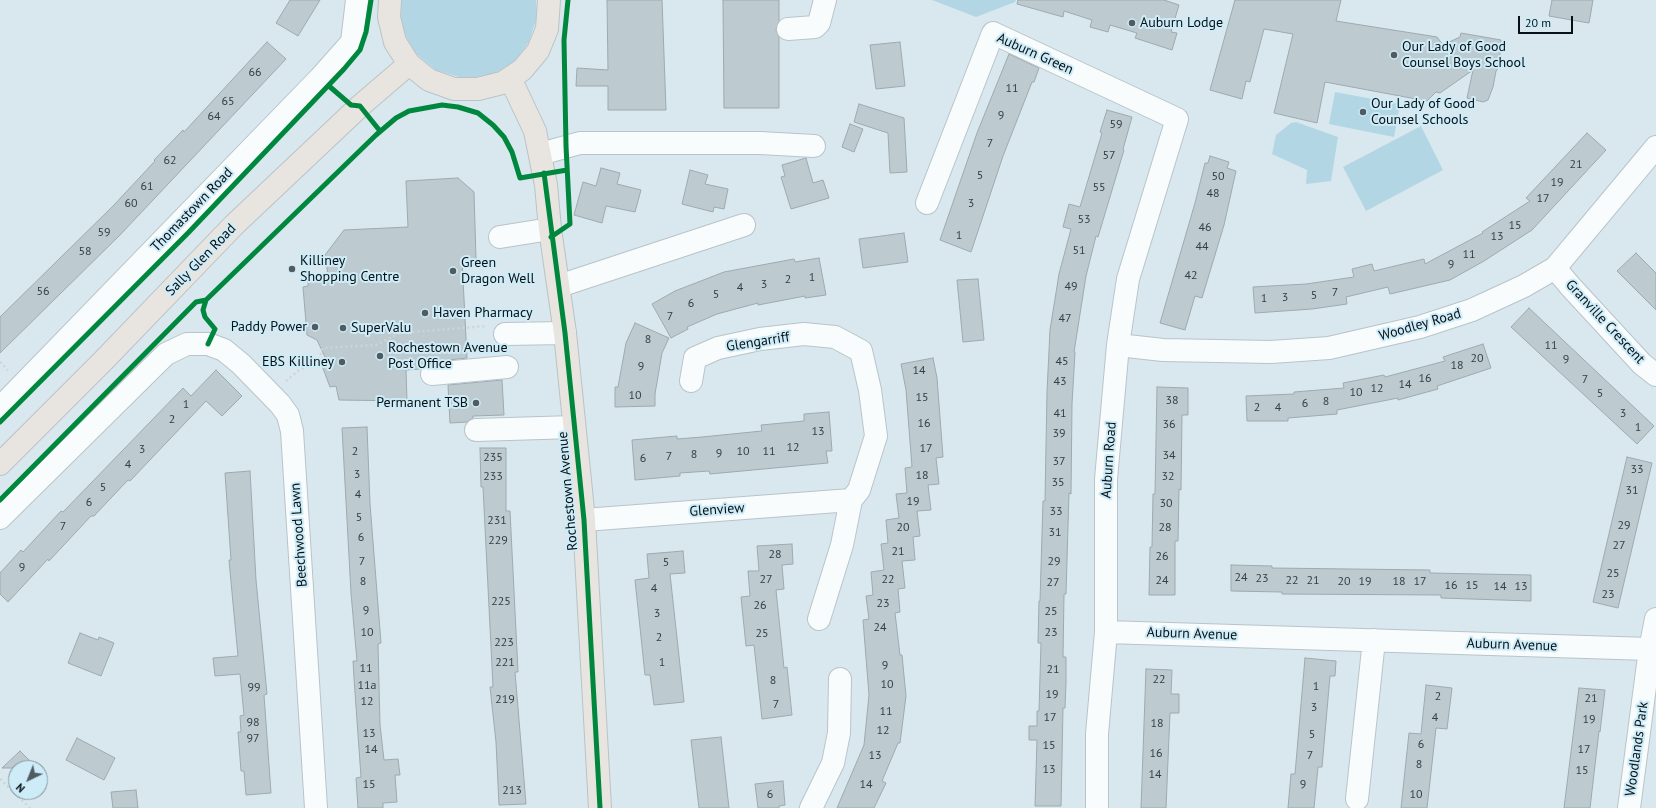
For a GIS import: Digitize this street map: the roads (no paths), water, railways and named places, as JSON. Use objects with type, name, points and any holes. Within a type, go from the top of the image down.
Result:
[{"type":"main road","points":[[390,0],[388,17],[395,42],[409,64],[429,80],[454,89],[478,89],[502,83],[522,70],[538,51],[547,28],[549,0]]},
{"type":"main road","name":"Sally Glen Road","points":[[0,464],[104,360],[234,225],[360,106],[409,64]]},
{"type":"main road","name":"Rochestown Avenue","points":[[510,78],[535,131],[540,154],[546,185],[550,229],[565,333],[584,520],[600,808]]},
{"type":"street","name":"Thomastown Road","points":[[0,408],[320,78],[352,42],[357,0]]},
{"type":"street","points":[[788,29],[815,27],[819,23],[826,0]]},
{"type":"street","name":"Auburn Green","points":[[927,203],[993,33],[1176,119]]},
{"type":"street","name":"Auburn Road","points":[[1097,808],[1097,734],[1106,632],[1106,479],[1118,345],[1128,279],[1176,119]]},
{"type":"street","points":[[540,154],[580,144],[760,142],[814,146]]},
{"type":"street","name":"Woodley Road","points":[[1118,345],[1163,350],[1271,352],[1329,348],[1420,327],[1472,310],[1524,286],[1555,268],[1656,147]]},
{"type":"street","points":[[559,286],[744,225]]},
{"type":"street","points":[[500,237],[550,229]]},
{"type":"street","name":"Granville Crescent","points":[[1555,268],[1642,364],[1656,375]]},
{"type":"street","points":[[506,334],[565,333]]},
{"type":"street","name":"Glengarriff","points":[[691,380],[695,358],[718,348],[760,339],[804,334],[835,337],[861,351],[870,390],[876,436],[859,490],[851,500]]},
{"type":"street","name":"Beechwood Lawn","points":[[0,518],[166,354],[187,344],[208,344],[224,350],[280,404],[288,415],[292,431],[316,808]]},
{"type":"street","points":[[432,374],[507,367]]},
{"type":"street","points":[[476,430],[574,427]]},
{"type":"street","points":[[820,619],[842,545],[851,500]]},
{"type":"street","name":"Glenview","points":[[584,520],[851,500]]},
{"type":"street","name":"Woodlands Park","points":[[1629,808],[1650,649],[1656,619]]},
{"type":"street","name":"Auburn Avenue","points":[[1106,632],[1650,649]]},
{"type":"street","points":[[1357,800],[1374,640]]},
{"type":"street","points":[[811,808],[833,763],[839,733],[840,679]]},
{"type":"place","name":"Auburn Lodge","points":[[1132,23]]},
{"type":"place","name":"Our Lady of Good Counsel Boys School","points":[[1394,55]]},
{"type":"place","name":"Our Lady of Good Counsel Schools","points":[[1363,112]]},
{"type":"place","name":"Killiney Shopping Centre","points":[[292,269]]},
{"type":"place","name":"Green Dragon Well","points":[[453,271]]},
{"type":"place","name":"Haven Pharmacy","points":[[425,313]]},
{"type":"place","name":"Paddy Power","points":[[315,327]]},
{"type":"place","name":"SuperValu","points":[[343,328]]},
{"type":"place","name":"Rochestown Avenue Post Office","points":[[380,356]]},
{"type":"place","name":"EBS Killiney","points":[[342,362]]},
{"type":"place","name":"Permanent TSB","points":[[476,403]]}]
